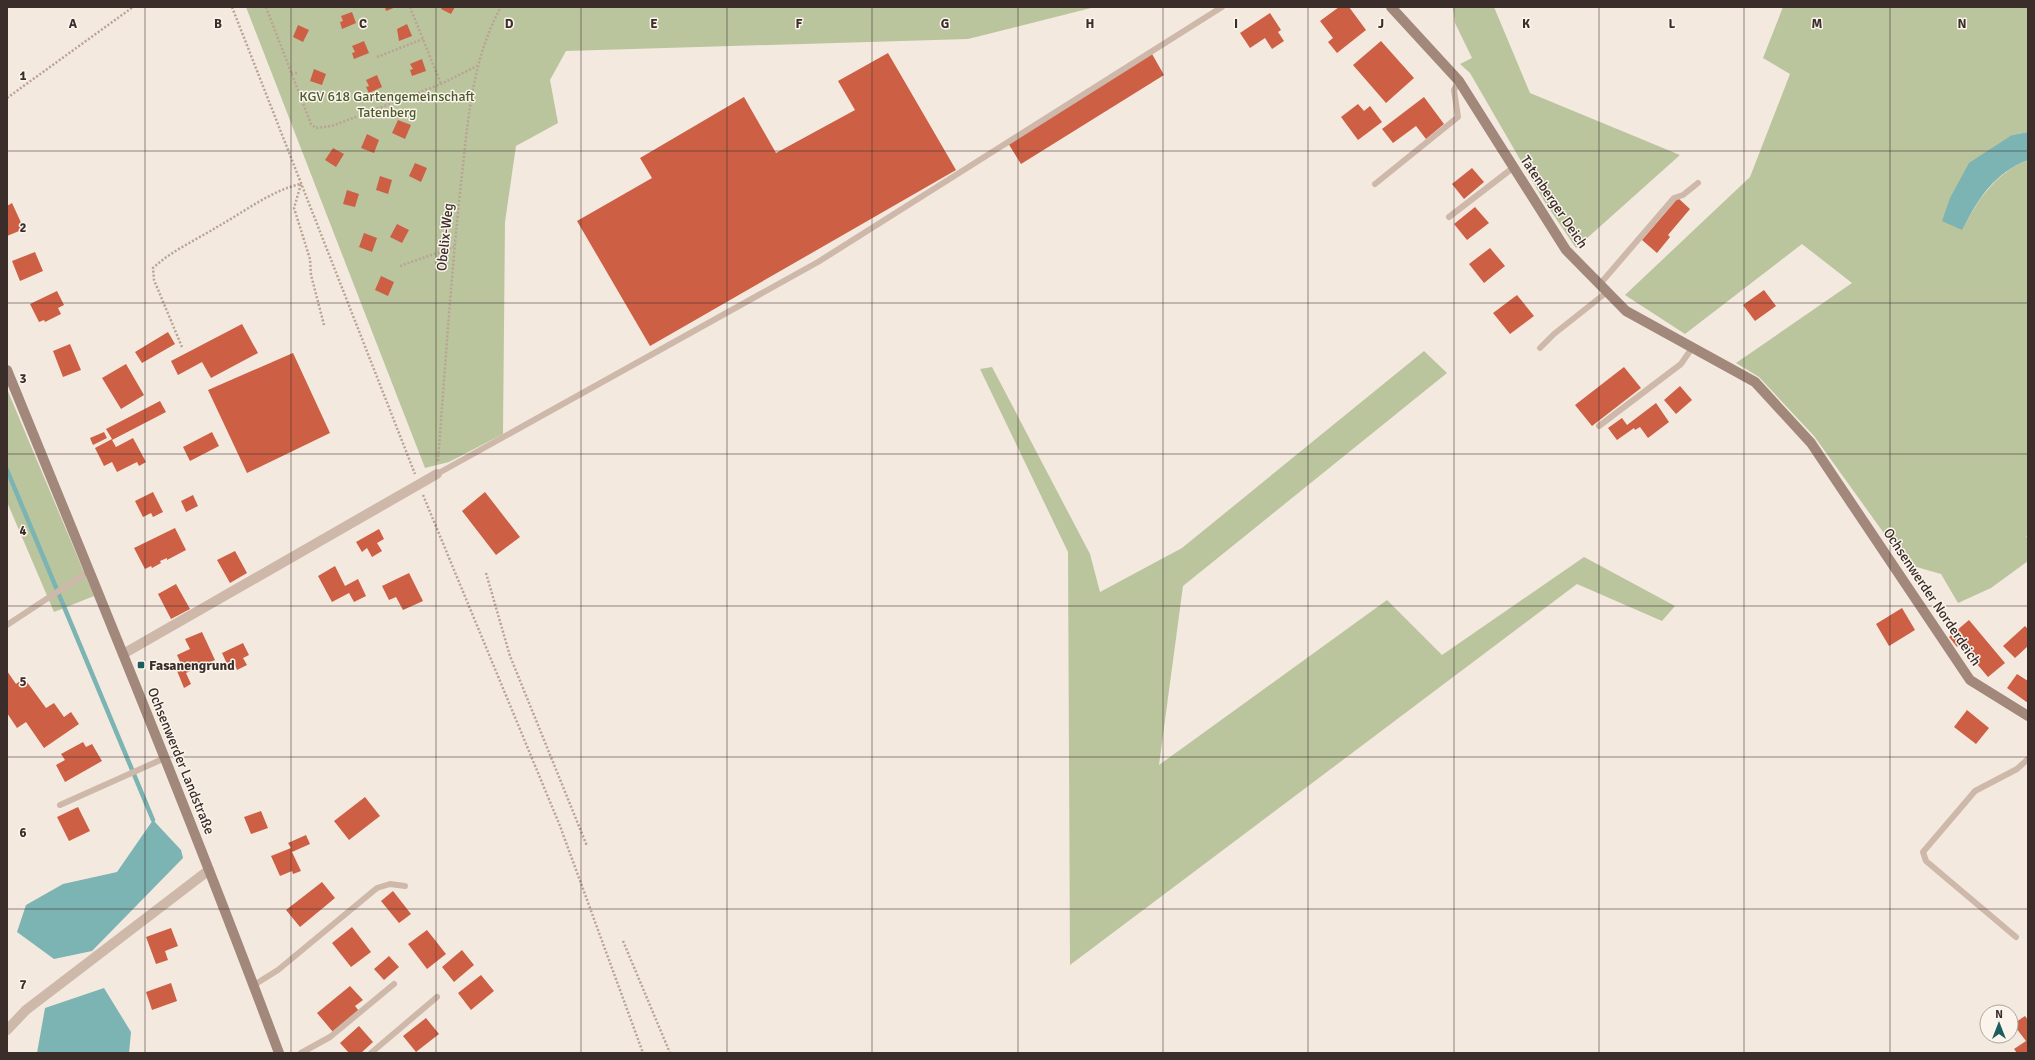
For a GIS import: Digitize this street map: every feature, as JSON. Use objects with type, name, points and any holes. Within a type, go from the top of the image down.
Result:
[{"type":"street","name":"Tatenberger Deich","points":[[1391,7],[1459,81],[1566,250],[1626,311],[1755,382],[1811,443],[1859,513]]},
{"type":"street","name":"Ochsenwerder Landstraße","points":[[7,370],[124,654],[254,985],[279,1053]]},
{"type":"street","points":[[124,654],[418,483],[437,474]]},
{"type":"street","name":"Ochsenwerder Norderdeich","points":[[1859,513],[1970,680],[2028,716]]},
{"type":"street","points":[[7,1030],[26,1010],[209,870]]},
{"type":"lane","points":[[437,474],[818,262],[1222,7]]},
{"type":"lane","points":[[1375,184],[1458,117],[1454,90],[1459,81]]},
{"type":"lane","points":[[1449,217],[1514,167]]},
{"type":"lane","points":[[1600,284],[1674,198],[1683,195],[1698,183]]},
{"type":"lane","points":[[1540,348],[1554,334],[1607,292]]},
{"type":"lane","points":[[1599,426],[1681,364],[1692,348]]},
{"type":"lane","points":[[7,625],[89,571]]},
{"type":"lane","points":[[60,805],[165,758]]},
{"type":"lane","points":[[2016,937],[1926,861],[1923,852],[1975,790],[2016,769],[2028,759]]},
{"type":"lane","points":[[254,985],[278,970],[377,888],[390,884],[405,886]]},
{"type":"lane","points":[[301,1053],[330,1037],[394,984]]},
{"type":"lane","points":[[371,1053],[437,997]]},
{"type":"path","points":[[7,98],[133,7]]},
{"type":"path","points":[[232,7],[418,483],[560,826],[643,1053]]},
{"type":"path","points":[[266,7],[311,124],[316,128],[332,126],[441,84],[478,65]]},
{"type":"path","points":[[410,7],[441,84]]},
{"type":"path","name":"Obelix-Weg","points":[[437,474],[454,247],[465,149],[478,65],[490,27],[501,7]]},
{"type":"path","points":[[376,57],[423,39]]},
{"type":"path","points":[[292,73],[298,73]]},
{"type":"path","points":[[301,184],[294,208],[310,259],[311,275],[324,325]]},
{"type":"path","points":[[182,347],[154,280],[154,268],[161,261],[177,251],[264,200],[288,187],[301,184]]},
{"type":"path","points":[[400,266],[454,247]]},
{"type":"path","points":[[486,573],[510,656],[587,846]]},
{"type":"path","points":[[623,941],[670,1053]]},
{"type":"green space","name":"KGV 618 Gartengemeinschaft Tatenberg","points":[[246,7],[1095,7],[968,39],[566,51],[550,80],[558,123],[516,146],[505,222],[503,434],[449,462],[425,468]]},
{"type":"green space","points":[[1453,7],[1494,7],[1530,93],[1680,155],[1576,248],[1544,201],[1470,73],[1460,64],[1472,58],[1455,23]]},
{"type":"green space","points":[[1783,7],[2028,7],[2028,132],[2012,135],[1962,230],[1981,198],[1997,180],[2006,172],[2028,160],[2028,535],[2026,536],[2028,539],[2028,561],[1991,588],[1958,603],[1941,574],[1906,564],[1814,436],[1759,377],[1736,363],[1852,283],[1802,244],[1685,334],[1625,295],[1750,177],[1790,74],[1763,58]]},
{"type":"green space","points":[[1424,351],[1447,373],[1183,586],[1159,765],[1387,600],[1442,655],[1584,557],[1675,606],[1662,621],[1577,584],[1070,965],[1068,552],[980,369],[992,367],[1090,554],[1100,592],[1182,548]]},
{"type":"green space","points":[[7,389],[94,596],[54,612],[7,502]]},
{"type":"water","points":[[2028,132],[2028,160],[2016,165],[2006,172],[1988,188],[1974,208],[1962,230],[1942,221],[1950,198],[1969,163],[2012,135]]},
{"type":"water","points":[[153,820],[181,850],[183,858],[92,951],[54,959],[17,932],[26,905],[63,884],[117,872]]},
{"type":"water","points":[[104,988],[131,1032],[129,1053],[37,1053],[45,1008]]},
{"type":"building","points":[[385,7],[396,7],[386,11]]},
{"type":"building","points":[[442,7],[455,7],[451,14],[441,9]]},
{"type":"building","points":[[1339,7],[1349,7],[1366,30],[1337,53],[1328,42],[1333,38],[1320,21]]},
{"type":"building","points":[[352,12],[356,23],[342,29],[340,22],[343,21],[341,16]]},
{"type":"building","points":[[1270,13],[1281,30],[1278,32],[1284,41],[1272,49],[1265,38],[1250,48],[1240,33]]},
{"type":"building","points":[[407,24],[412,36],[399,41],[397,29]]},
{"type":"building","points":[[298,25],[309,30],[303,42],[293,37]]},
{"type":"building","points":[[364,41],[369,53],[354,59],[352,53],[355,52],[352,46]]},
{"type":"building","points":[[1381,41],[1414,78],[1386,103],[1353,65]]},
{"type":"building","points":[[888,53],[956,170],[650,346],[577,221],[652,178],[640,158],[744,97],[776,153],[855,110],[838,81]]},
{"type":"building","points":[[1152,54],[1164,75],[1021,164],[1008,143]]},
{"type":"building","points":[[422,59],[426,71],[412,76],[410,70],[413,69],[410,64]]},
{"type":"building","points":[[314,69],[326,74],[322,85],[310,81]]},
{"type":"building","points":[[377,75],[382,87],[369,93],[366,87],[369,86],[366,80]]},
{"type":"building","points":[[1424,97],[1444,124],[1426,139],[1416,126],[1393,143],[1382,129]]},
{"type":"building","points":[[1358,104],[1364,111],[1370,106],[1382,122],[1358,140],[1341,117]]},
{"type":"building","points":[[398,120],[411,125],[405,139],[392,133]]},
{"type":"building","points":[[367,134],[379,140],[374,153],[361,148]]},
{"type":"building","points":[[333,148],[344,154],[336,167],[325,160]]},
{"type":"building","points":[[415,163],[427,168],[421,182],[409,176]]},
{"type":"building","points":[[1472,168],[1484,182],[1464,199],[1452,184]]},
{"type":"building","points":[[380,176],[392,180],[388,194],[376,190]]},
{"type":"building","points":[[347,190],[359,194],[355,207],[343,204]]},
{"type":"building","points":[[1678,198],[1690,209],[1668,235],[1670,237],[1657,253],[1642,240]]},
{"type":"building","points":[[12,203],[24,229],[7,236],[7,206]]},
{"type":"building","points":[[1475,207],[1489,223],[1467,240],[1454,224]]},
{"type":"building","points":[[397,224],[409,230],[402,243],[390,237]]},
{"type":"building","points":[[364,233],[377,238],[372,252],[359,247]]},
{"type":"building","points":[[1490,248],[1505,266],[1484,283],[1469,264]]},
{"type":"building","points":[[35,252],[43,271],[20,281],[12,261]]},
{"type":"building","points":[[381,276],[394,282],[388,296],[375,290]]},
{"type":"building","points":[[1764,290],[1776,306],[1755,321],[1743,305]]},
{"type":"building","points":[[57,291],[64,305],[58,308],[61,314],[45,322],[44,320],[39,322],[30,304]]},
{"type":"building","points":[[1517,295],[1534,316],[1510,334],[1493,313]]},
{"type":"building","points":[[242,324],[258,353],[211,378],[202,362],[178,375],[171,361]]},
{"type":"building","points":[[168,332],[175,344],[142,363],[135,352]]},
{"type":"building","points":[[70,344],[81,370],[63,377],[53,351]]},
{"type":"building","points":[[293,353],[330,433],[247,473],[208,390]]},
{"type":"building","points":[[126,364],[144,395],[121,409],[102,378]]},
{"type":"building","points":[[1624,367],[1641,388],[1592,426],[1575,405]]},
{"type":"building","points":[[1680,386],[1692,400],[1676,414],[1664,400]]},
{"type":"building","points":[[160,401],[166,412],[112,440],[116,447],[133,438],[146,462],[139,466],[137,462],[117,472],[112,462],[104,466],[95,448],[112,439],[106,429]]},
{"type":"building","points":[[1656,403],[1669,422],[1648,438],[1640,427],[1635,430],[1634,428],[1617,440],[1608,428],[1622,418],[1627,425]]},
{"type":"building","points":[[104,432],[107,438],[93,445],[90,438]]},
{"type":"building","points":[[212,432],[219,446],[190,461],[183,447]]},
{"type":"building","points":[[153,492],[163,512],[153,517],[151,513],[143,517],[135,501]]},
{"type":"building","points":[[485,492],[520,537],[496,555],[462,511]]},
{"type":"building","points":[[193,495],[198,506],[186,512],[181,501]]},
{"type":"building","points":[[175,528],[186,550],[167,560],[167,558],[160,561],[161,563],[152,568],[151,566],[145,569],[134,548]]},
{"type":"building","points":[[379,529],[384,539],[377,543],[382,551],[372,557],[367,548],[362,552],[356,542]]},
{"type":"building","points":[[235,551],[247,573],[230,583],[217,560]]},
{"type":"building","points":[[335,566],[345,586],[358,579],[366,596],[354,602],[349,593],[332,602],[318,576]]},
{"type":"building","points":[[409,573],[423,601],[403,610],[396,597],[389,600],[382,586]]},
{"type":"building","points":[[176,584],[190,609],[171,619],[158,594]]},
{"type":"building","points":[[1902,608],[1915,630],[1889,646],[1876,624]]},
{"type":"building","points":[[1969,620],[2005,663],[1988,677],[1960,644],[1957,647],[1949,637]]},
{"type":"building","points":[[2025,626],[2028,629],[2028,646],[2015,658],[2003,646]]},
{"type":"building","points":[[202,632],[215,660],[186,673],[191,684],[184,688],[175,666],[181,664],[177,655],[190,649],[185,639]]},
{"type":"building","points":[[243,643],[249,655],[243,658],[247,665],[237,670],[234,663],[228,666],[222,653]]},
{"type":"building","points":[[7,671],[16,684],[24,678],[46,708],[54,703],[64,717],[71,712],[79,724],[44,748],[26,722],[17,728],[7,713]]},
{"type":"building","points":[[2017,674],[2028,681],[2028,703],[2007,688]]},
{"type":"building","points":[[1967,710],[1989,728],[1976,744],[1954,727]]},
{"type":"building","points":[[83,742],[86,747],[92,744],[102,761],[65,782],[56,765],[65,760],[61,754]]},
{"type":"building","points":[[365,797],[380,816],[349,840],[334,821]]},
{"type":"building","points":[[78,807],[90,831],[69,841],[57,817]]},
{"type":"building","points":[[261,811],[268,828],[251,834],[244,817]]},
{"type":"building","points":[[306,835],[310,844],[292,852],[301,871],[293,874],[292,871],[280,876],[271,856],[291,848],[288,843]]},
{"type":"building","points":[[322,882],[335,898],[300,927],[286,910]]},
{"type":"building","points":[[393,891],[411,914],[399,923],[381,901]]},
{"type":"building","points":[[352,927],[371,952],[351,967],[332,943]]},
{"type":"building","points":[[171,928],[178,946],[165,951],[168,960],[156,964],[146,937]]},
{"type":"building","points":[[427,930],[446,954],[427,969],[408,944]]},
{"type":"building","points":[[462,950],[474,965],[454,982],[442,967]]},
{"type":"building","points":[[389,956],[399,967],[384,980],[374,969]]},
{"type":"building","points":[[481,975],[494,991],[471,1010],[458,993]]},
{"type":"building","points":[[171,983],[177,1001],[152,1010],[146,992]]},
{"type":"building","points":[[350,986],[363,1000],[355,1006],[359,1011],[333,1032],[317,1013]]},
{"type":"building","points":[[2025,1016],[2028,1020],[2028,1053],[2017,1053],[2014,1049],[2026,1041],[2019,1032],[2019,1020]]},
{"type":"building","points":[[426,1018],[439,1034],[416,1052],[403,1036]]},
{"type":"building","points":[[359,1026],[373,1042],[361,1053],[349,1053],[340,1043]]},
{"type":"waterway","points":[[7,470],[153,820]]},
{"type":"place","name":"Fasanengrund","points":[[141,665]]}]
